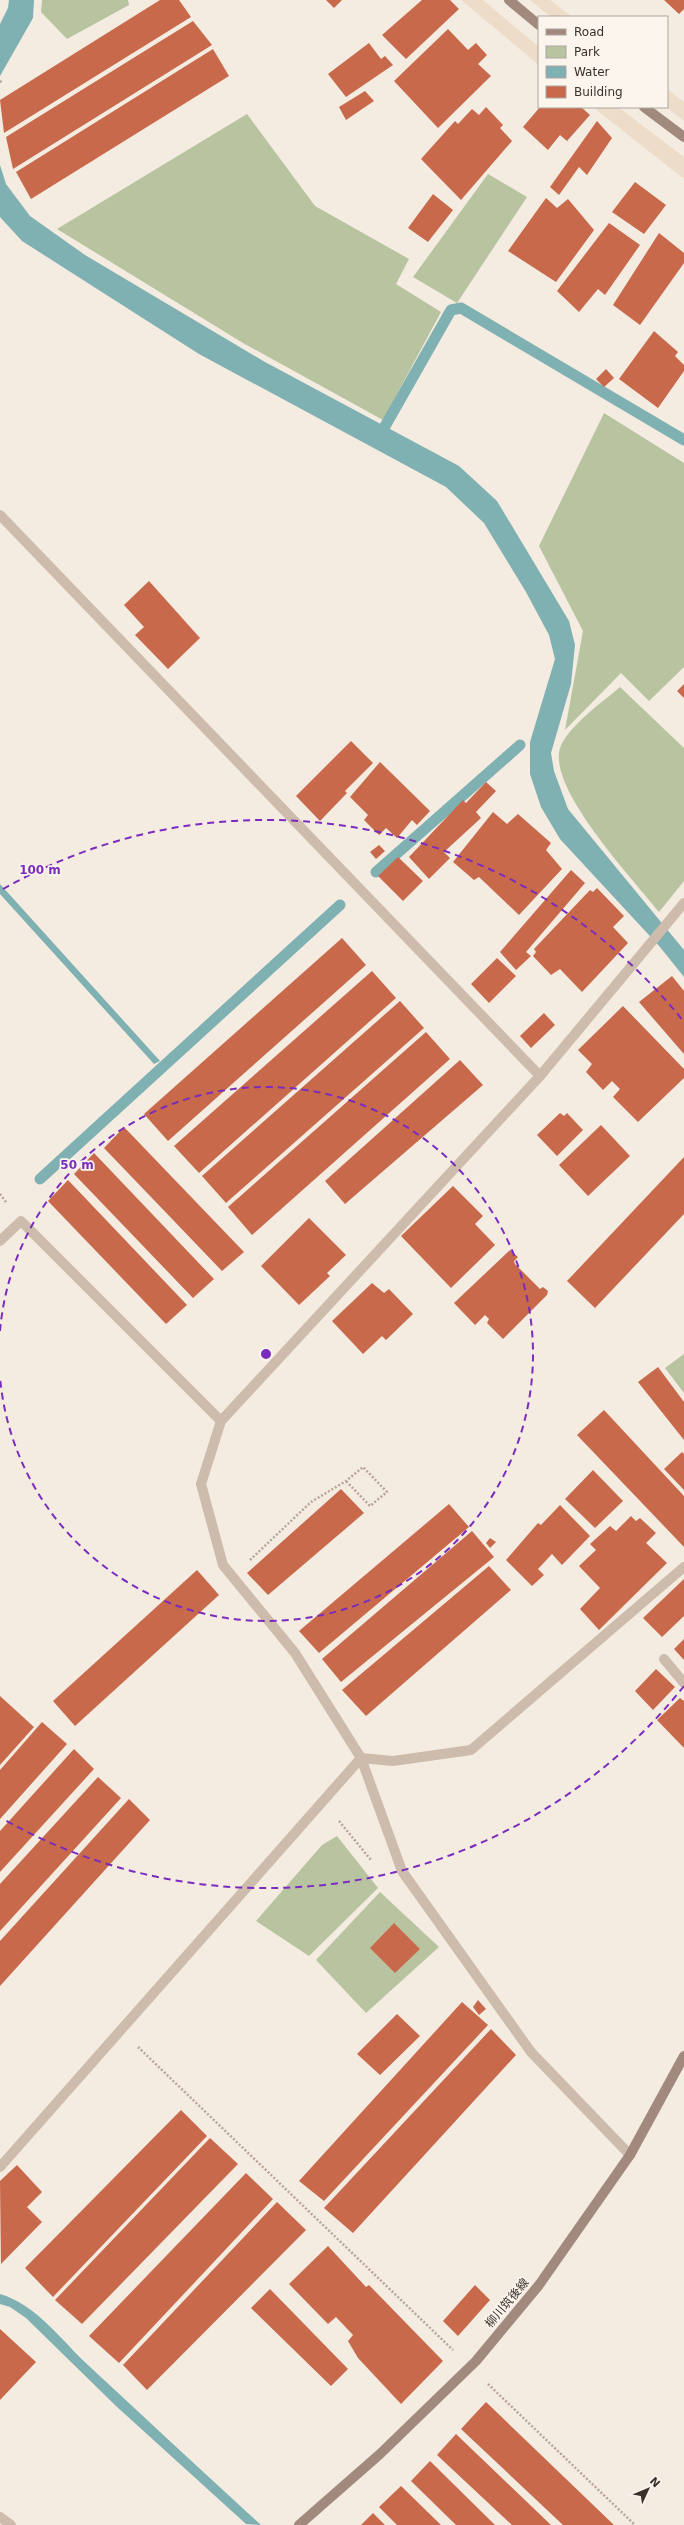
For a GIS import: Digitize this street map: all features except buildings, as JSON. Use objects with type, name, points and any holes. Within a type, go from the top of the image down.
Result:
[{"type":"main road","points":[[508,0],[538,24]]},
{"type":"main road","points":[[645,108],[684,137]]},
{"type":"main road","name":"柳川筑後線","points":[[299,2525],[380,2454],[470,2366],[539,2285],[630,2155],[684,2056]]},
{"type":"street","points":[[0,515],[540,1076]]},
{"type":"street","points":[[630,2155],[531,2052],[402,1871],[361,1758],[295,1652],[222,1565],[201,1484],[221,1421],[540,1076],[684,903]]},
{"type":"street","points":[[0,1241],[21,1221],[221,1421]]},
{"type":"street","points":[[361,1758],[393,1762],[471,1750],[684,1567]]},
{"type":"street","points":[[664,1659],[684,1683]]},
{"type":"street","points":[[0,2167],[361,1758]]},
{"type":"street","points":[[0,2516],[11,2525]]},
{"type":"path","points":[[233,1577],[311,1502],[346,1481],[363,1467],[387,1492],[370,1506],[346,1481]]},
{"type":"path","points":[[324,1801],[371,1861]]},
{"type":"path","points":[[121,2031],[635,2525]]},
{"type":"green space","points":[[42,0],[128,0],[129,5],[67,39],[41,12]]},
{"type":"green space","points":[[247,114],[315,206],[409,259],[396,284],[441,312],[383,420],[243,343],[57,229]]},
{"type":"green space","points":[[488,174],[527,197],[457,303],[413,277]]},
{"type":"green space","points":[[604,413],[684,463],[684,667],[649,701],[621,673],[565,730],[583,631],[539,546]]},
{"type":"green space","points":[[620,687],[684,748],[684,881],[659,912],[614,858],[581,813],[569,791],[561,770],[559,753],[567,735],[584,717]]},
{"type":"green space","points":[[684,1354],[684,1393],[665,1368]]},
{"type":"green space","points":[[337,1836],[378,1888],[309,1956],[256,1921],[322,1845]]},
{"type":"green space","points":[[380,1892],[439,1947],[366,2013],[316,1960]]},
{"type":"shaded area","points":[[461,0],[483,0],[538,46],[538,64]]},
{"type":"shaded area","points":[[530,0],[550,0],[571,16],[550,16]]},
{"type":"shaded area","points":[[668,90],[684,102],[684,121],[667,108]]},
{"type":"shaded area","points":[[594,108],[619,108],[684,157],[684,179]]},
{"type":"water","points":[[9,0],[34,0],[33,18],[0,76],[0,24],[8,8]]},
{"type":"water","points":[[0,165],[6,184],[30,216],[85,255],[265,362],[459,466],[497,501],[569,621],[575,645],[571,684],[551,753],[554,771],[568,809],[684,950],[684,977],[660,947],[560,839],[541,807],[530,774],[530,742],[555,659],[549,635],[526,592],[484,523],[446,487],[199,354],[22,241],[0,217]]},
{"type":"water","points":[[0,884],[160,1061],[154,1064],[0,894]]},
{"type":"water","points":[[0,2294],[26,2306],[48,2324],[89,2366],[261,2525],[246,2524],[116,2406],[26,2318],[10,2307],[0,2304]]},
{"type":"waterway","points":[[380,435],[451,310],[461,308],[684,440]]},
{"type":"waterway","points":[[376,872],[520,745]]},
{"type":"waterway","points":[[40,1179],[340,905]]}]
